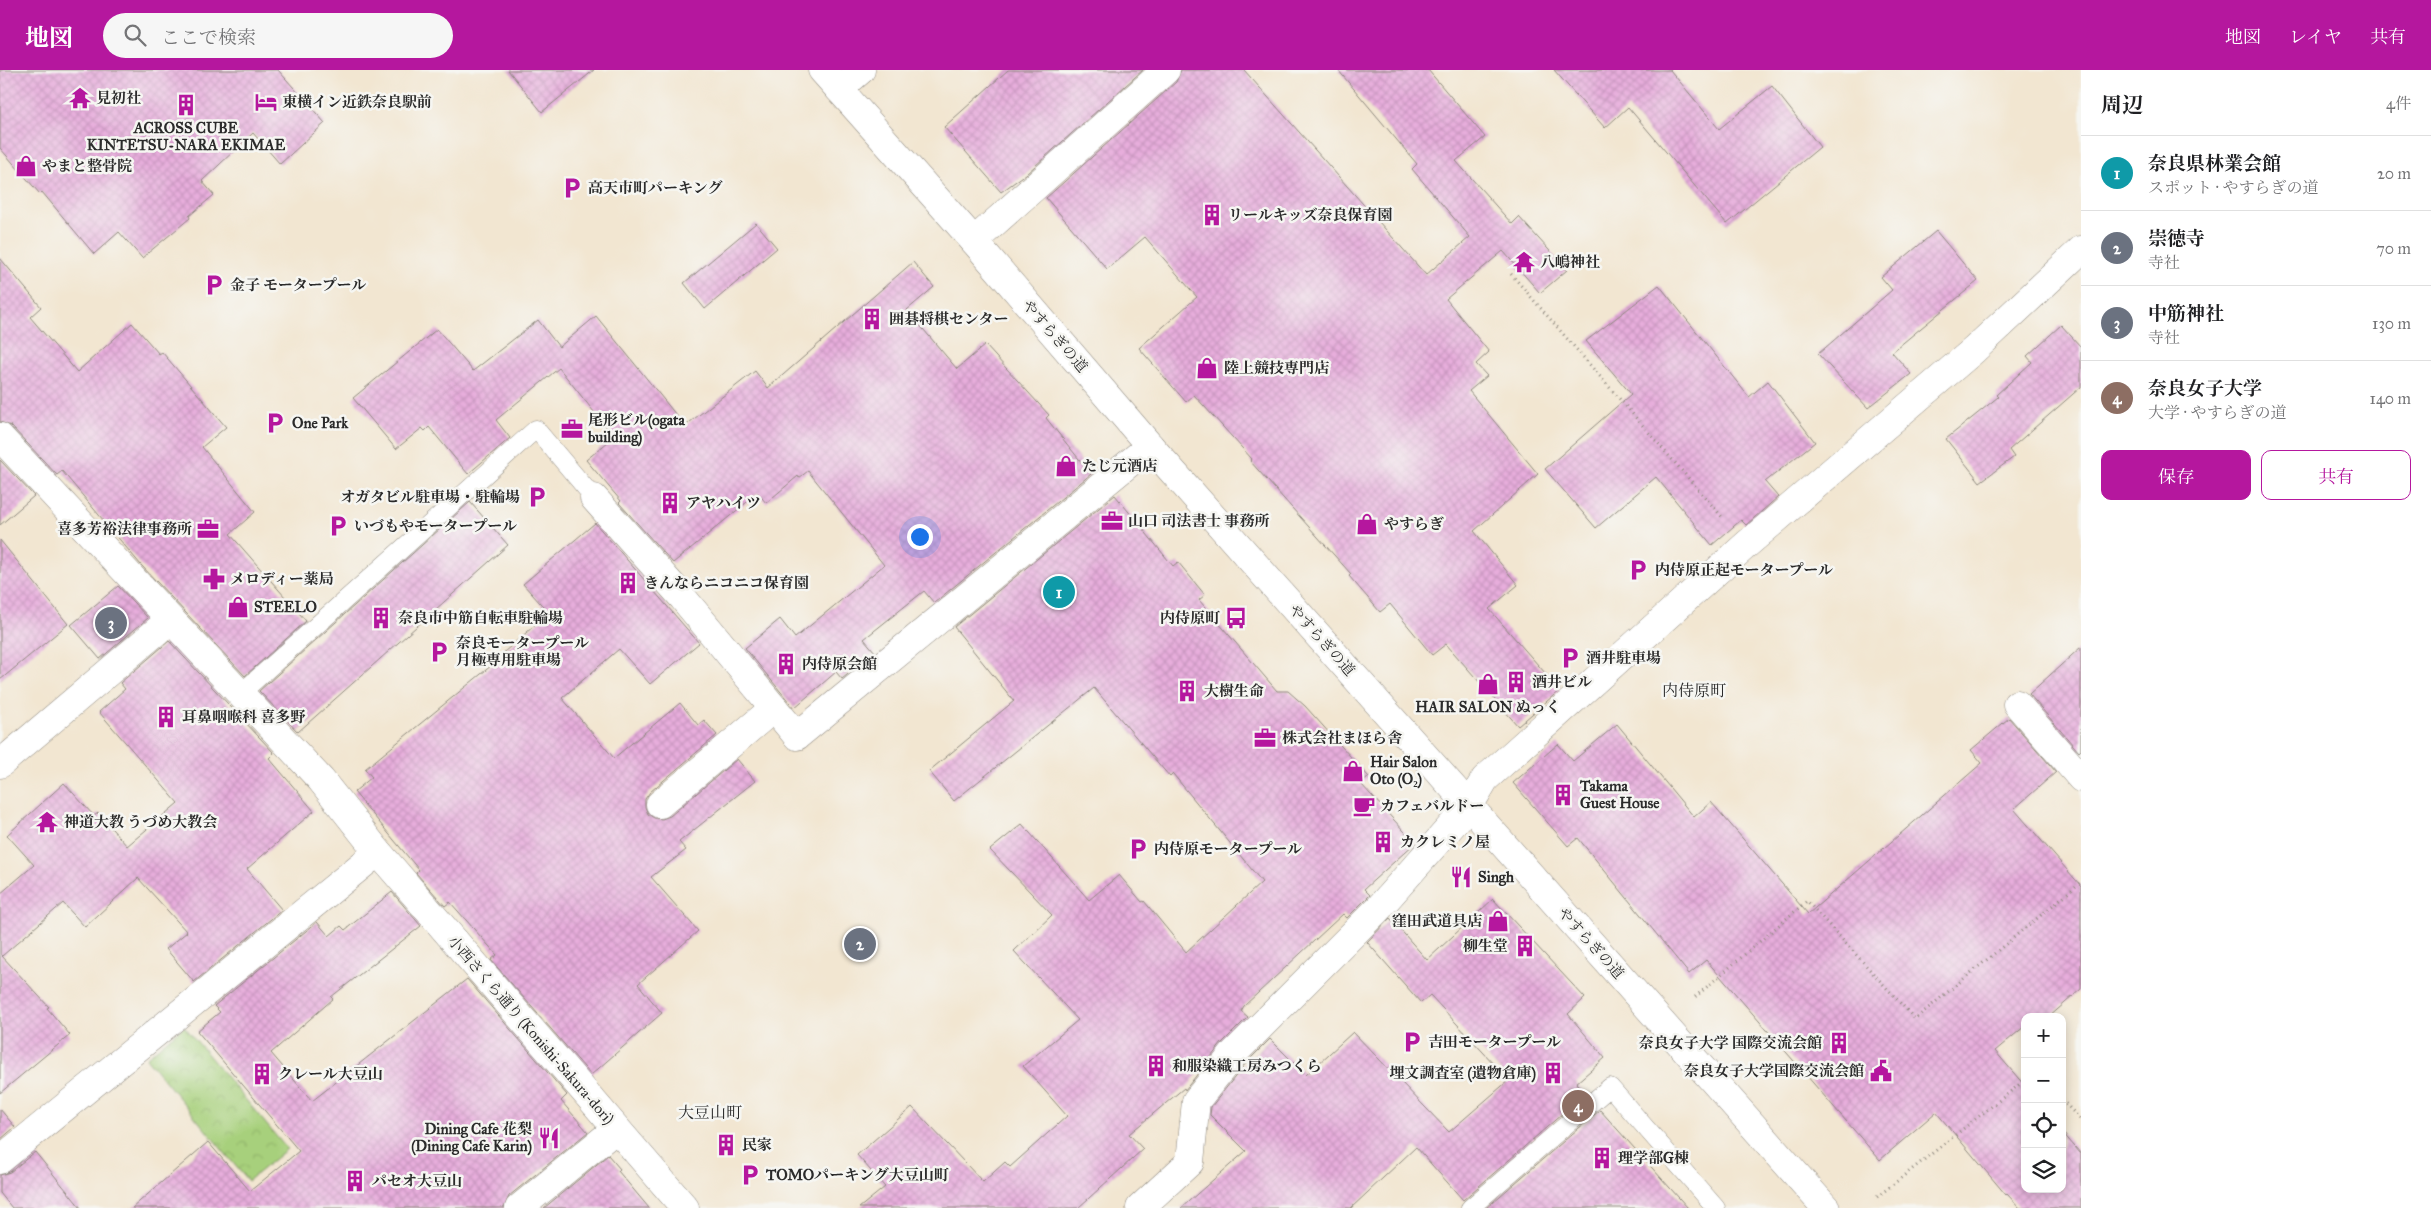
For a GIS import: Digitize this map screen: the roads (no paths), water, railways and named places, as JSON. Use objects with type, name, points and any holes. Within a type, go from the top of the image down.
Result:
[{"type":"street","points":[[830,80],[862,70]]},
{"type":"street","points":[[974,241],[1166,70]]},
{"type":"street","name":"やすらぎの道","points":[[830,80],[974,241],[1150,446],[1826,1208]]},
{"type":"street","points":[[1140,1208],[1190,1162],[1196,1101],[1234,1053],[1378,909],[1469,806],[1485,779],[1746,544],[1974,350],[2081,250]]},
{"type":"street","name":"小西さくら通り (Konishi-Sakura-dori)","points":[[0,437],[170,620],[241,693],[320,780],[378,852],[684,1208]]},
{"type":"street","points":[[594,498],[683,598],[797,736],[1150,446]]},
{"type":"street","points":[[0,764],[170,620]]},
{"type":"street","points":[[2017,704],[2081,778]]},
{"type":"street","points":[[660,804],[774,708]]},
{"type":"street","points":[[0,1160],[378,852]]},
{"type":"street","points":[[519,1208],[616,1129]]},
{"type":"lane","points":[[241,693],[536,429],[594,498]]},
{"type":"lane","points":[[1470,1208],[1610,1087],[1716,1208]]},
{"type":"place","name":"見初社","points":[[80,98]]},
{"type":"place","name":"東横イン近鉄奈良駅前","points":[[266,102]]},
{"type":"place","name":"ACROSS CUBE KINTETSU-NARA EKIMAE","points":[[186,105]]},
{"type":"place","name":"やまと整骨院","points":[[26,166]]},
{"type":"place","name":"高天市町パーキング","points":[[572,188]]},
{"type":"place","name":"リールキッズ奈良保育園","points":[[1212,215]]},
{"type":"place","name":"八嶋神社","points":[[1524,262]]},
{"type":"place","name":"金子 モータープール","points":[[214,285]]},
{"type":"place","name":"囲碁将棋センター","points":[[872,319]]},
{"type":"place","name":"陸上競技専門店","points":[[1207,368]]},
{"type":"place","name":"One Park","points":[[275,423]]},
{"type":"place","name":"尾形ビル(ogata building)","points":[[572,429]]},
{"type":"place","name":"たじ元酒店","points":[[1066,466]]},
{"type":"place","name":"オガタビル駐車場・駐輪場","points":[[537,497]]},
{"type":"place","name":"アヤハイツ","points":[[670,503]]},
{"type":"place","name":"山口 司法書士 事務所","points":[[1112,521]]},
{"type":"place","name":"やすらぎ","points":[[1367,524]]},
{"type":"place","name":"いづもやモータープール","points":[[338,526]]},
{"type":"place","name":"喜多芳裕法律事務所","points":[[208,529]]},
{"type":"place","name":"内侍原正起モータープール","points":[[1638,570]]},
{"type":"place","name":"メロディー薬局","points":[[214,579]]},
{"type":"place","name":"きんならニコニコ保育園","points":[[628,583]]},
{"type":"place","name":"奈良県林業会館","points":[[1059,592]]},
{"type":"place","name":"STEELO","points":[[238,607]]},
{"type":"place","name":"奈良市中筋自転車駐輪場","points":[[381,618]]},
{"type":"place","name":"内侍原町","points":[[1236,618]]},
{"type":"place","name":"中筋神社","points":[[111,623]]},
{"type":"place","name":"奈良モータープール 月極専用駐車場","points":[[439,652]]},
{"type":"place","name":"酒井駐車場","points":[[1570,658]]},
{"type":"place","name":"内侍原会館","points":[[786,664]]},
{"type":"place","name":"酒井ビル","points":[[1516,682]]},
{"type":"place","name":"HAIR SALON ぬっく","points":[[1488,684]]},
{"type":"place","name":"大樹生命","points":[[1187,691]]},
{"type":"place","name":"耳鼻咽喉科 喜多野","points":[[166,717]]},
{"type":"place","name":"株式会社まほら舎","points":[[1265,738]]},
{"type":"place","name":"Hair Salon Oto (O₂)","points":[[1353,771]]},
{"type":"place","name":"Takama Guest House","points":[[1563,795]]},
{"type":"place","name":"カフェバルドー","points":[[1364,806]]},
{"type":"place","name":"神道大教 うづめ大教会","points":[[47,822]]},
{"type":"place","name":"カクレミノ屋","points":[[1383,842]]},
{"type":"place","name":"内侍原モータープール","points":[[1138,849]]},
{"type":"place","name":"Singh","points":[[1461,877]]},
{"type":"place","name":"窪田武道具店","points":[[1498,921]]},
{"type":"place","name":"崇徳寺","points":[[860,944]]},
{"type":"place","name":"柳生堂","points":[[1525,946]]},
{"type":"place","name":"吉田モータープール","points":[[1412,1042]]},
{"type":"place","name":"奈良女子大学 国際交流会館","points":[[1839,1043]]},
{"type":"place","name":"和服染織工房みつくら","points":[[1156,1066]]},
{"type":"place","name":"奈良女子大学国際交流会館","points":[[1881,1071]]},
{"type":"place","name":"埋文調査室 (遺物倉庫)","points":[[1553,1073]]},
{"type":"place","name":"クレール大豆山","points":[[262,1074]]},
{"type":"place","name":"奈良女子大学","points":[[1578,1106]]},
{"type":"place","name":"Dining Cafe 花梨 (Dining Cafe Karin)","points":[[549,1138]]},
{"type":"place","name":"民家","points":[[726,1145]]},
{"type":"place","name":"理学部G棟","points":[[1602,1158]]},
{"type":"place","name":"TOMOパーキング大豆山町","points":[[750,1175]]},
{"type":"place","name":"パセオ大豆山","points":[[355,1181]]},
{"type":"district","name":"内侍原町","points":[[1694,690]]},
{"type":"district","name":"大豆山町","points":[[710,1112]]}]
